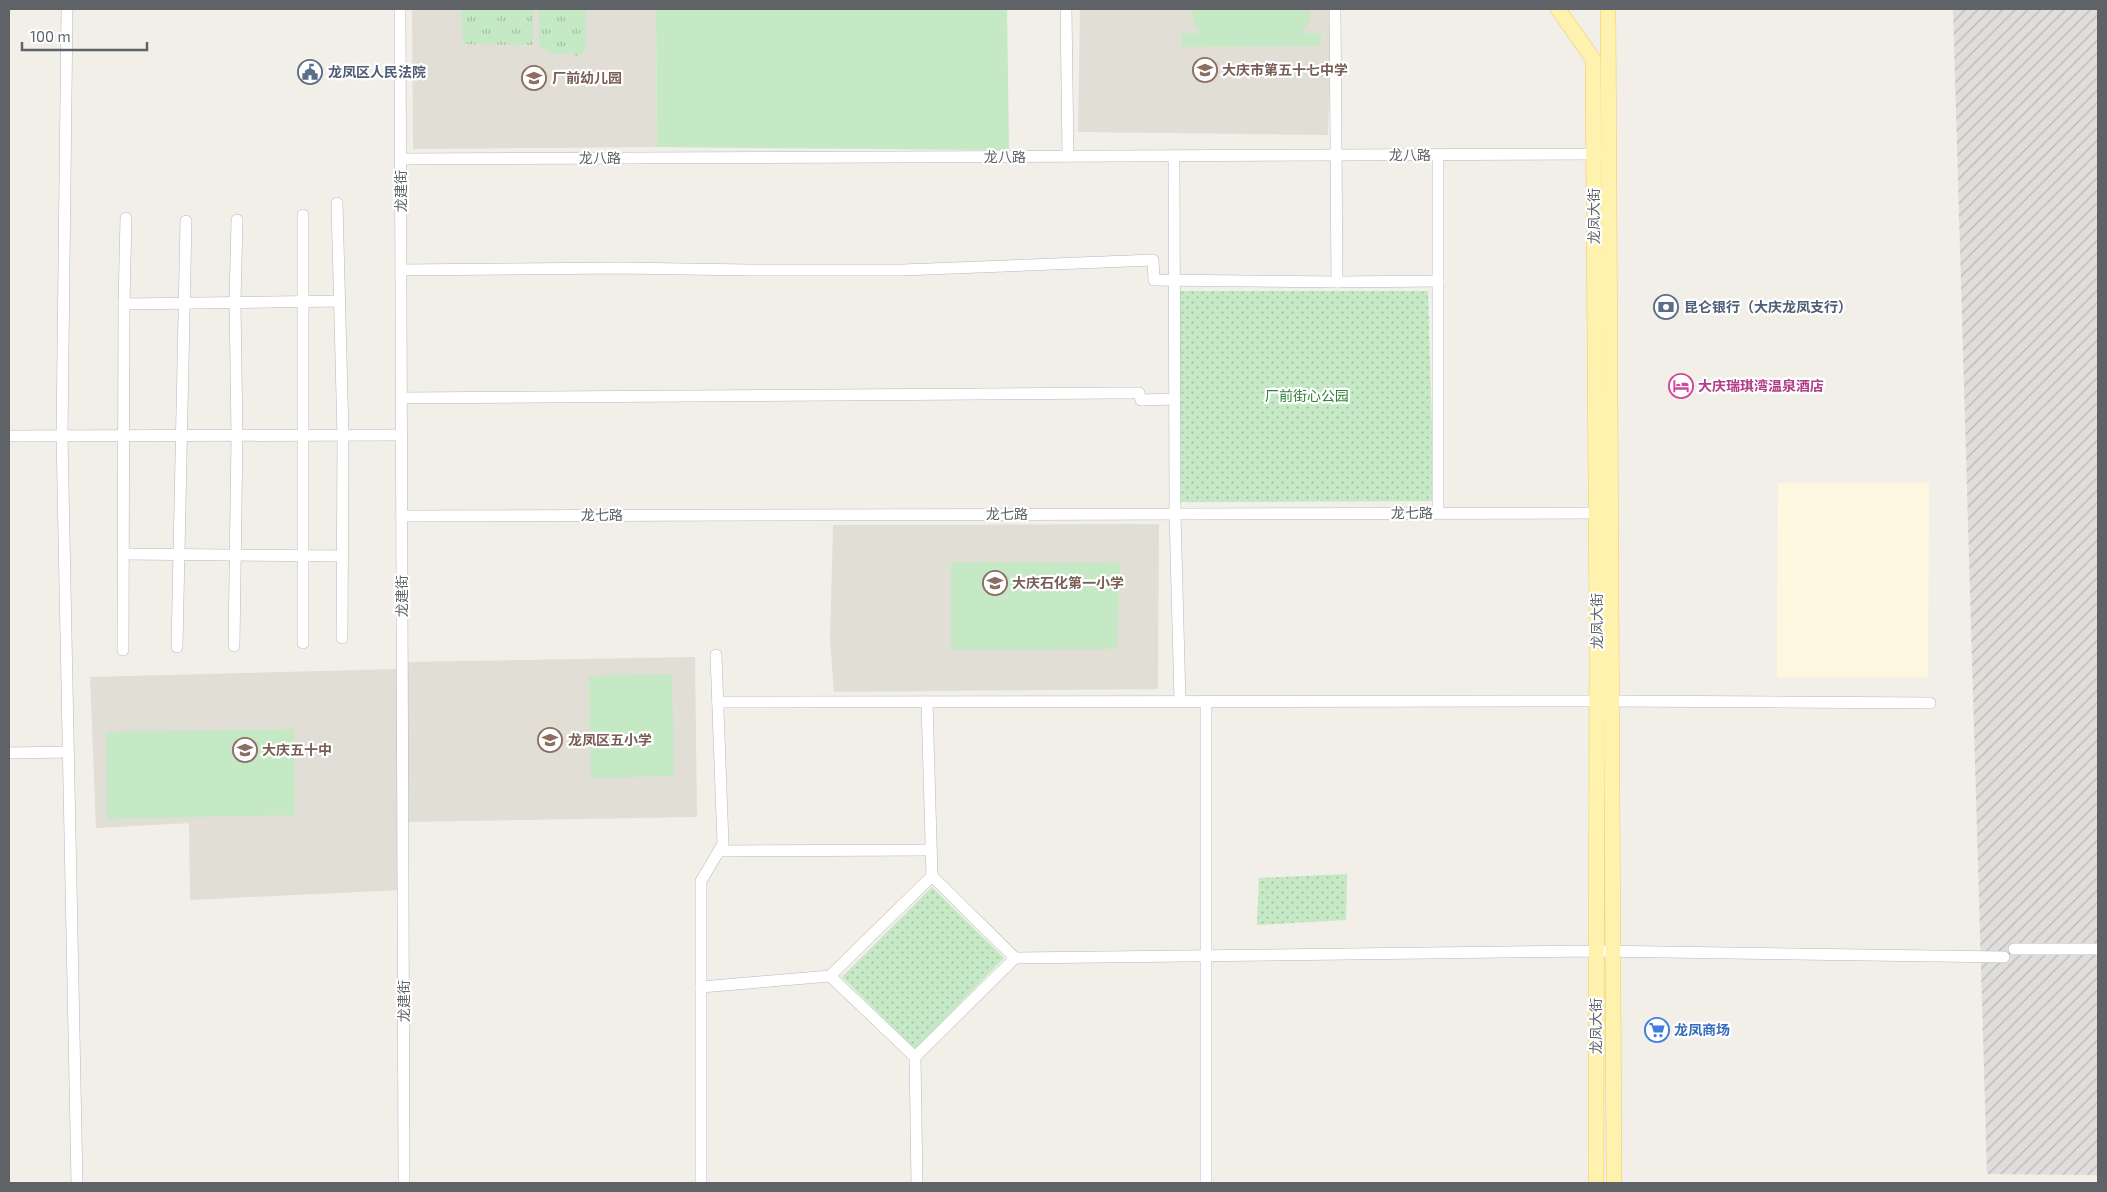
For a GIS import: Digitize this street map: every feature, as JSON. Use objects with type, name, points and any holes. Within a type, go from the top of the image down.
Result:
[{"type":"main road","points":[[1558,9],[1600,59]]},
{"type":"main road","name":"龙凤大街","points":[[1608,9],[1600,59],[1601,154],[1612,512],[1614,1183]]},
{"type":"main road","name":"龙凤大街","points":[[1596,1183],[1596,513],[1601,154]]},
{"type":"street","points":[[66,9],[62,436],[78,1183]]},
{"type":"street","name":"龙建街","points":[[400,9],[404,1183]]},
{"type":"street","points":[[1066,9],[1068,156]]},
{"type":"street","points":[[1335,9],[1337,282]]},
{"type":"street","name":"龙八路","points":[[401,159],[1601,154]]},
{"type":"street","points":[[1438,155],[1438,513]]},
{"type":"street","points":[[1174,156],[1176,514],[1180,702]]},
{"type":"street","points":[[338,204],[342,436],[342,638]]},
{"type":"street","points":[[303,215],[305,436],[303,644]]},
{"type":"street","points":[[123,650],[122,554],[126,218]]},
{"type":"street","points":[[234,646],[237,436],[235,302],[237,220]]},
{"type":"street","points":[[177,647],[186,221]]},
{"type":"street","points":[[401,270],[613,268],[903,270],[1153,260],[1154,280],[1438,281]]},
{"type":"street","points":[[124,304],[340,301]]},
{"type":"street","points":[[402,398],[1113,393],[1139,394],[1141,400],[1175,399]]},
{"type":"street","points":[[9,436],[402,435]]},
{"type":"street","name":"龙七路","points":[[402,516],[1612,512]]},
{"type":"street","points":[[122,554],[342,556]]},
{"type":"street","points":[[701,1183],[700,881],[723,844],[716,654]]},
{"type":"street","points":[[718,702],[1612,701],[1930,703]]},
{"type":"street","points":[[927,702],[932,876],[1015,958]]},
{"type":"street","points":[[1206,702],[1206,1183]]},
{"type":"street","points":[[9,753],[68,752]]},
{"type":"street","points":[[719,851],[932,850]]},
{"type":"street","points":[[701,987],[830,976],[932,876]]},
{"type":"street","points":[[2014,949],[2098,949]]},
{"type":"street","points":[[914,1057],[1015,958],[1596,951],[2004,957]]},
{"type":"street","points":[[830,976],[914,1057],[917,1183]]},
{"type":"shaded area","name":"厂前幼儿园","points":[[412,9],[656,9],[657,147],[413,149]]},
{"type":"shaded area","name":"大庆市第五十七中学","points":[[1080,9],[1331,9],[1328,135],[1078,132]]},
{"type":"shaded area","points":[[1953,9],[2098,9],[2098,1175],[1987,1174]]},
{"type":"shaded area","points":[[1778,483],[1929,483],[1928,677],[1777,677]]},
{"type":"shaded area","name":"大庆石化第一小学","points":[[1159,524],[1158,689],[834,692],[830,641],[833,525]]},
{"type":"shaded area","name":"龙凤区五小学","points":[[695,657],[697,817],[406,822],[404,662]]},
{"type":"shaded area","name":"大庆五十中","points":[[396,669],[399,890],[190,900],[189,823],[96,828],[90,677]]},
{"type":"green space","points":[[461,9],[533,9],[533,45],[463,44]]},
{"type":"green space","points":[[539,9],[586,9],[586,50],[576,56],[570,53],[552,54],[539,46]]},
{"type":"green space","points":[[656,9],[1007,9],[1009,150],[657,147]]},
{"type":"green space","points":[[1190,9],[1310,9],[1309,21],[1302,33],[1321,33],[1320,46],[1182,47],[1181,33],[1200,33],[1194,23]]},
{"type":"green space","name":"厂前街心公园","points":[[1179,291],[1428,291],[1434,501],[1180,502]]},
{"type":"green space","points":[[951,562],[1120,563],[1117,649],[951,650]]},
{"type":"green space","points":[[672,674],[674,776],[591,778],[589,676]]},
{"type":"green space","points":[[294,729],[295,815],[107,819],[106,732]]},
{"type":"green space","points":[[1347,874],[1346,920],[1257,925],[1259,878]]},
{"type":"green space","points":[[932,887],[1004,958],[915,1049],[842,977]]},
{"type":"place","name":"大庆市第五十七中学","points":[[1205,70]]},
{"type":"place","name":"龙凤区人民法院","points":[[310,72]]},
{"type":"place","name":"厂前幼儿园","points":[[534,78]]},
{"type":"place","name":"昆仑银行（大庆龙凤支行）","points":[[1666,307]]},
{"type":"place","name":"大庆瑞琪湾温泉酒店","points":[[1681,386]]},
{"type":"place","name":"大庆石化第一小学","points":[[995,583]]},
{"type":"place","name":"龙凤区五小学","points":[[550,740]]},
{"type":"place","name":"大庆五十中","points":[[245,750]]},
{"type":"place","name":"龙凤商场","points":[[1657,1030]]}]
